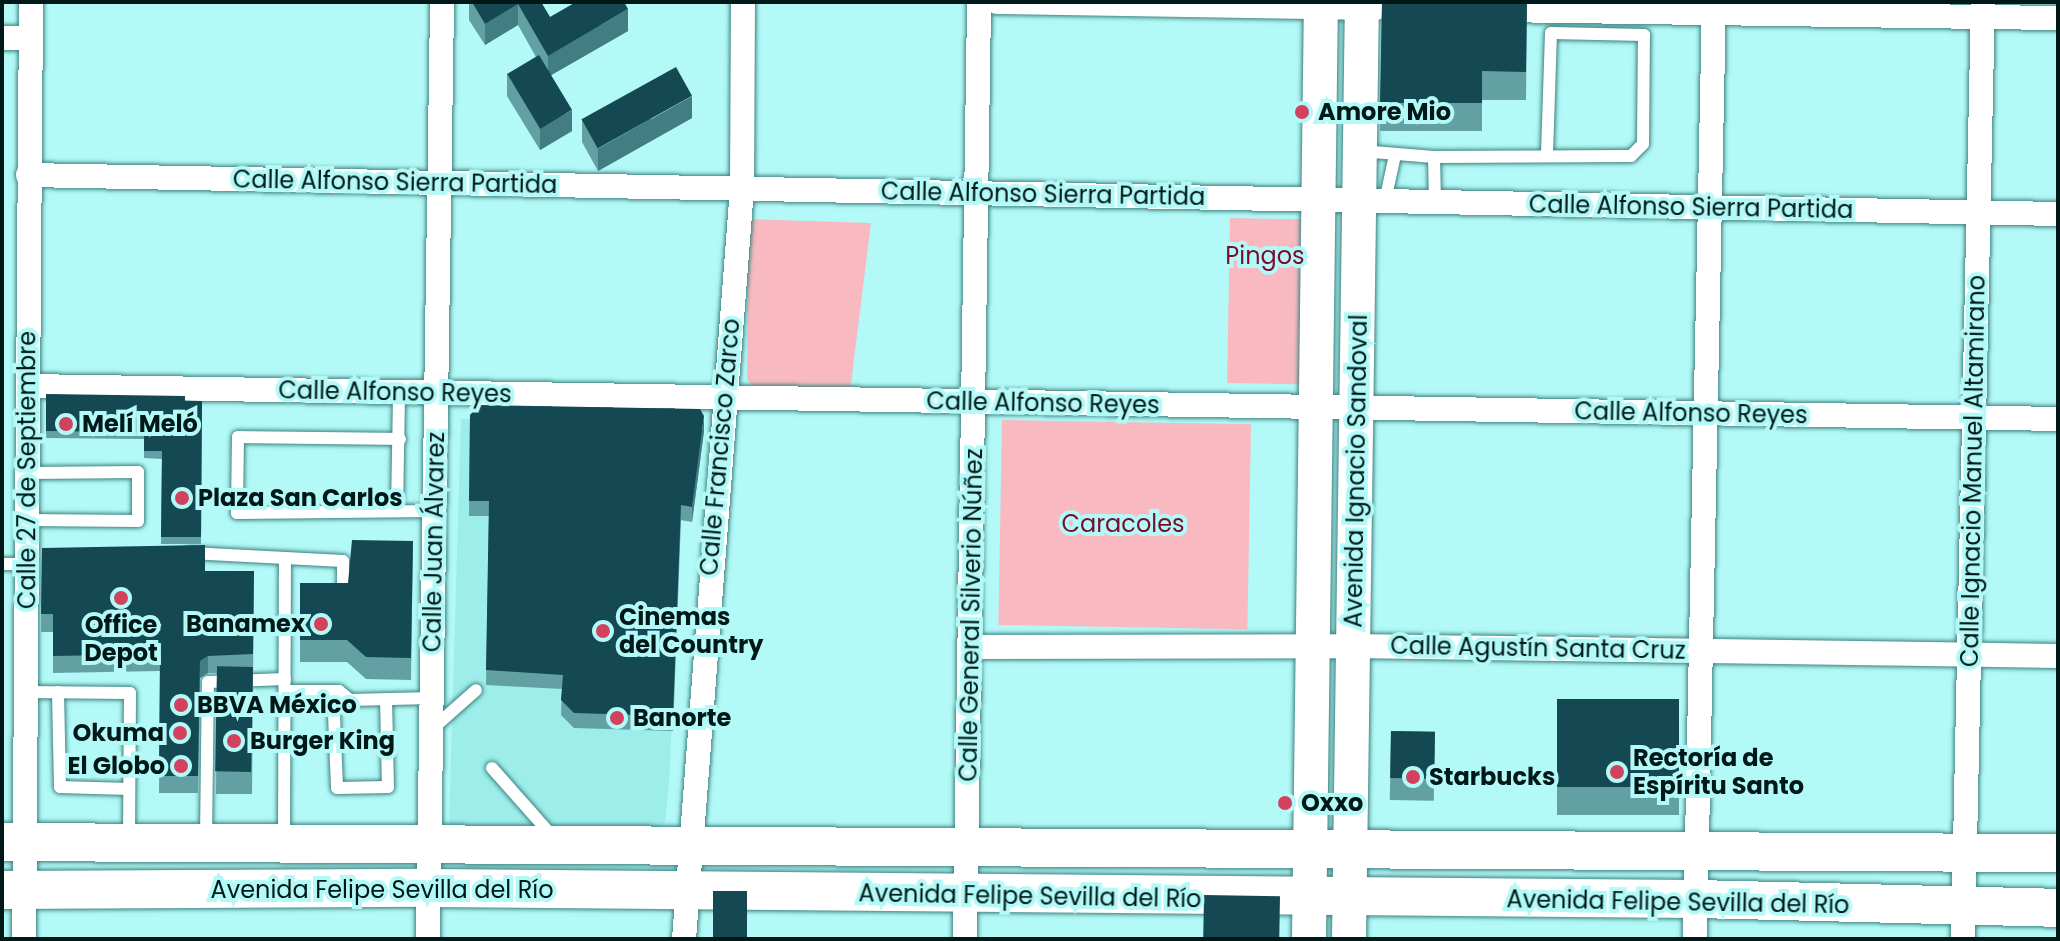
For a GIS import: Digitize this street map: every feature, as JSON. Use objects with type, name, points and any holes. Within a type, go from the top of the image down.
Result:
[{"type":"main road","name":"Avenida Ignacio Sandoval","points":[[1309,939],[1321,4]]},
{"type":"main road","name":"Avenida Ignacio Sandoval","points":[[1349,939],[1356,408],[1372,201],[1360,151],[1373,6]]},
{"type":"main road","name":"Avenida Felipe Sevilla del Río","points":[[13,842],[1350,851],[1699,848],[2058,853]]},
{"type":"main road","name":"Avenida Felipe Sevilla del Río","points":[[13,890],[429,888],[685,894],[966,894],[1349,900],[1696,899],[1963,923],[2058,908]]},
{"type":"street","name":"Calle 27 de Septiembre","points":[[24,939],[13,890],[13,842],[26,692],[32,557],[27,520],[31,2]]},
{"type":"street","name":"Calle Juan Álvarez","points":[[428,939],[432,698],[426,554],[434,511],[442,2]]},
{"type":"street","name":"Calle Francisco Zarco","points":[[684,939],[685,894],[742,189],[743,2]]},
{"type":"street","name":"Calle General Silverio Núñez","points":[[965,939],[979,2]]},
{"type":"street","points":[[997,2],[1373,6]]},
{"type":"street","points":[[1695,939],[1714,8]]},
{"type":"street","points":[[1474,9],[1983,10],[2058,18]]},
{"type":"street","name":"Calle Ignacio Manuel Altamirano","points":[[1963,923],[1983,10]]},
{"type":"street","points":[[2,38],[30,38]]},
{"type":"street","name":"Calle Alfonso Sierra Partida","points":[[28,175],[2058,214]]},
{"type":"street","name":"Calle Alfonso Reyes","points":[[28,386],[2058,419]]},
{"type":"street","name":"Calle Agustín Santa Cruz","points":[[971,647],[1353,646],[2058,656]]},
{"type":"lane","points":[[1360,151],[1434,157],[1631,156],[1640,152],[1644,35],[1551,33],[1547,155]]},
{"type":"lane","points":[[1372,201],[1395,155]]},
{"type":"lane","points":[[1434,157],[1435,202]]},
{"type":"lane","points":[[397,511],[399,392]]},
{"type":"lane","points":[[400,439],[238,437],[237,513],[434,511]]},
{"type":"lane","points":[[27,520],[138,521],[138,472],[28,473]]},
{"type":"lane","points":[[178,553],[343,561],[343,597]]},
{"type":"lane","points":[[2,564],[32,557]]},
{"type":"lane","points":[[284,845],[285,558]]},
{"type":"lane","points":[[206,845],[208,682],[285,685],[333,691],[350,700],[432,698]]},
{"type":"lane","points":[[431,730],[476,690]]},
{"type":"lane","points":[[333,691],[337,788],[388,787],[386,699]]},
{"type":"lane","points":[[26,692],[130,693],[130,844]]},
{"type":"lane","points":[[58,692],[60,787],[129,789]]},
{"type":"lane","points":[[492,768],[560,845]]},
{"type":"shaded area","points":[[461,419],[700,424],[704,431],[692,522],[681,521],[669,784],[665,821],[655,831],[457,830],[449,823]]},
{"type":"green space","name":"Pingos","points":[[1230,218],[1302,219],[1299,384],[1227,383]]},
{"type":"green space","points":[[748,219],[871,223],[850,392],[755,389],[747,379]]},
{"type":"green space","name":"Caracoles","points":[[1002,420],[1251,424],[1247,629],[998,625]]},
{"type":"building","points":[[472,2],[541,2],[550,17],[576,2],[624,2],[628,9],[548,56],[518,4],[485,24]]},
{"type":"building","points":[[1382,2],[1527,2],[1526,72],[1482,71],[1482,103],[1380,103]]},
{"type":"building","points":[[539,55],[572,110],[540,129],[507,74]]},
{"type":"building","points":[[676,67],[692,96],[598,148],[582,119]]},
{"type":"building","name":"Plaza San Carlos","points":[[46,394],[185,396],[185,401],[202,401],[201,537],[161,537],[162,451],[144,451],[144,432],[46,431]]},
{"type":"building","points":[[479,405],[700,409],[704,416],[692,507],[681,505],[673,716],[574,713],[561,700],[563,675],[486,670],[489,501],[469,501],[470,415]]},
{"type":"building","points":[[352,540],[413,541],[411,658],[366,657],[347,640],[300,640],[300,583],[348,583]]},
{"type":"building","points":[[205,545],[205,571],[254,571],[253,654],[208,656],[200,661],[198,776],[159,776],[160,654],[53,656],[53,614],[41,614],[42,548]]},
{"type":"building","name":"Burger King","points":[[217,666],[253,667],[251,772],[215,771]]},
{"type":"building","name":"Rectoría de Espíritu Santo","points":[[1557,699],[1679,699],[1679,787],[1557,787]]},
{"type":"building","points":[[1391,731],[1435,732],[1434,779],[1390,778]]},
{"type":"building","points":[[713,891],[747,891],[747,939],[713,939]]},
{"type":"building","points":[[1204,895],[1280,896],[1279,939],[1203,939]]},
{"type":"place","name":"Amore Mio","points":[[1302,112]]},
{"type":"place","name":"Melí Meló","points":[[66,424]]},
{"type":"place","name":"Plaza San Carlos","points":[[182,498]]},
{"type":"place","name":"Office Depot","points":[[121,598]]},
{"type":"place","name":"Banamex","points":[[321,624]]},
{"type":"place","name":"Cinemas del Country","points":[[603,631]]},
{"type":"place","name":"BBVA México","points":[[181,705]]},
{"type":"place","name":"Banorte","points":[[617,718]]},
{"type":"place","name":"Okuma","points":[[180,733]]},
{"type":"place","name":"Burger King","points":[[234,741]]},
{"type":"place","name":"El Globo","points":[[181,766]]},
{"type":"place","name":"Rectoría de Espíritu Santo","points":[[1617,772]]},
{"type":"place","name":"Starbucks","points":[[1413,777]]},
{"type":"place","name":"Oxxo","points":[[1285,803]]}]
